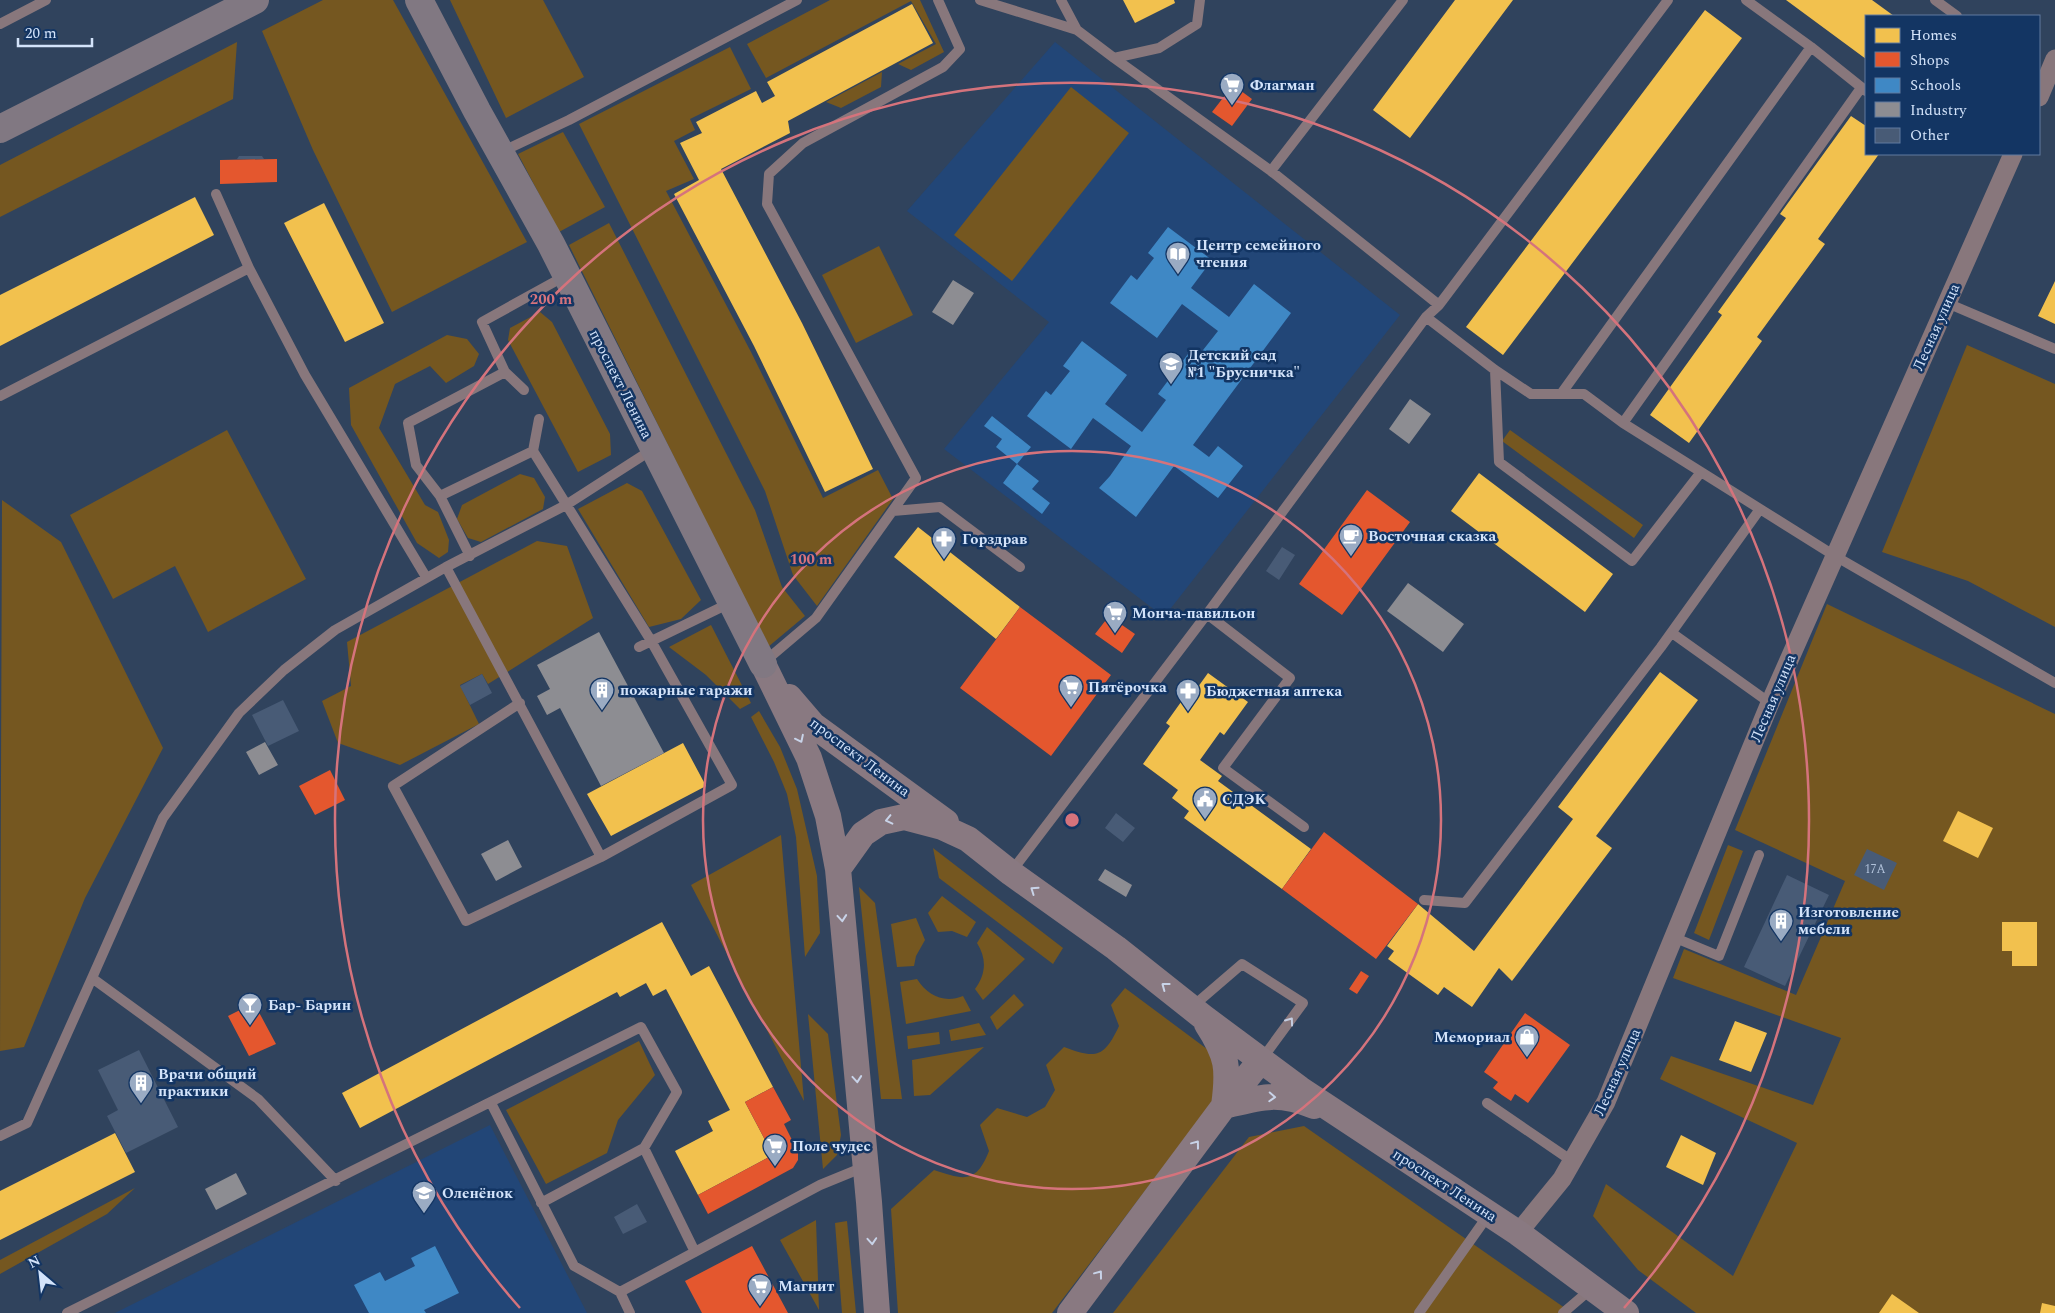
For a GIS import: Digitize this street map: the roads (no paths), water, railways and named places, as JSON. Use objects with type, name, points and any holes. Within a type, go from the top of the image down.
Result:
[{"type":"main road","points":[[0,129],[255,0]]},
{"type":"main road","name":"проспект Ленина","points":[[419,0],[567,276],[809,758],[828,816],[838,869],[877,1313]]},
{"type":"main road","name":"проспект Ленина","points":[[763,664],[813,725],[968,839],[1010,873],[1116,948],[1337,1116],[1518,1233],[1626,1313]]},
{"type":"main road","points":[[838,869],[863,834],[881,822],[904,817],[942,827],[968,839]]},
{"type":"main road","points":[[1198,1012],[1224,1055],[1228,1078],[1224,1106]]},
{"type":"main road","points":[[1070,1313],[1224,1106],[1261,1060]]},
{"type":"main road","points":[[1224,1106],[1264,1096],[1294,1098],[1337,1116]]},
{"type":"street","points":[[2045,85],[2055,59]]},
{"type":"street","name":"Лесная улица","points":[[1518,1233],[1562,1179],[1606,1102],[1770,703],[1946,303],[2014,155]]},
{"type":"lane","points":[[0,24],[46,0]]},
{"type":"lane","points":[[500,153],[569,120],[798,0]]},
{"type":"lane","points":[[763,664],[816,618],[916,478],[767,204],[769,174],[803,143],[943,66],[960,49],[938,0]]},
{"type":"lane","points":[[980,0],[1077,30],[1271,171],[1439,305]]},
{"type":"lane","points":[[1061,0],[1077,30]]},
{"type":"lane","points":[[1114,58],[1159,48],[1198,24],[1200,0]]},
{"type":"lane","points":[[1271,171],[1403,0]]},
{"type":"lane","points":[[1010,873],[1207,614],[1426,318],[1439,305],[1668,0]]},
{"type":"lane","points":[[1622,423],[1864,90],[1811,47],[1746,0]]},
{"type":"lane","points":[[1935,0],[1956,15]]},
{"type":"lane","points":[[1561,394],[1811,47]]},
{"type":"lane","points":[[216,194],[249,268],[305,375],[426,577]]},
{"type":"lane","points":[[0,396],[249,268]]},
{"type":"lane","points":[[524,390],[505,372],[482,322],[567,276]]},
{"type":"lane","points":[[1946,303],[2055,349]]},
{"type":"lane","points":[[1426,318],[1495,370],[1531,394],[1584,394],[1622,423],[1835,556],[2055,683]]},
{"type":"lane","points":[[1495,370],[1499,462],[1632,561],[1701,472]]},
{"type":"lane","points":[[470,556],[440,496],[416,465],[408,423],[505,372]]},
{"type":"lane","points":[[520,703],[393,786],[466,921],[601,857],[732,785],[650,640],[534,451],[539,419]]},
{"type":"lane","points":[[0,1136],[27,1123],[162,818],[239,713],[284,670],[335,630],[426,577],[566,505],[654,448]]},
{"type":"lane","points":[[440,496],[534,451]]},
{"type":"lane","points":[[893,511],[940,507],[1020,567]]},
{"type":"lane","points":[[1424,900],[1465,903],[1672,633],[1760,509]]},
{"type":"lane","points":[[446,567],[601,857]]},
{"type":"lane","points":[[639,647],[650,640],[732,603]]},
{"type":"lane","points":[[1207,614],[1290,678],[1223,768],[1304,827]]},
{"type":"lane","points":[[1672,633],[1770,703]]},
{"type":"lane","points":[[1673,938],[1719,956],[1759,855]]},
{"type":"lane","points":[[1198,1012],[1242,964],[1303,1003],[1261,1060]]},
{"type":"lane","points":[[92,978],[258,1099],[336,1181]]},
{"type":"lane","points":[[67,1313],[336,1181],[641,1027],[677,1092],[644,1148],[541,1203]]},
{"type":"lane","points":[[491,1102],[574,1266],[620,1292],[630,1313]]},
{"type":"lane","points":[[1487,1103],[1572,1161]]},
{"type":"lane","points":[[644,1148],[695,1252]]},
{"type":"lane","points":[[620,1292],[820,1185],[865,1167]]},
{"type":"lane","points":[[1419,1313],[1489,1214]]},
{"type":"lane","points":[[1564,1313],[1593,1287]]},
{"type":"place","name":"Флагман","points":[[1232,106]]},
{"type":"place","name":"Центр семейного чтения","points":[[1178,275]]},
{"type":"place","name":"Детский сад №1 \"Брусничка\"","points":[[1171,385]]},
{"type":"place","name":"Восточная сказка","points":[[1351,557]]},
{"type":"place","name":"Горздрав","points":[[944,560]]},
{"type":"place","name":"Монча-павильон","points":[[1115,634]]},
{"type":"place","name":"Пятёрочка","points":[[1071,708]]},
{"type":"place","name":"пожарные гаражи","points":[[602,711]]},
{"type":"place","name":"Бюджетная аптека","points":[[1188,712]]},
{"type":"place","name":"СДЭК","points":[[1205,820]]},
{"type":"place","name":"Изготовление мебели","points":[[1781,942]]},
{"type":"place","name":"Бар- Барин","points":[[250,1026]]},
{"type":"place","name":"Мемориал","points":[[1527,1058]]},
{"type":"place","name":"Врачи общий практики","points":[[141,1104]]},
{"type":"place","name":"Поле чудес","points":[[775,1167]]},
{"type":"place","name":"Оленёнок","points":[[424,1214]]},
{"type":"place","name":"Магнит","points":[[760,1307]]}]
